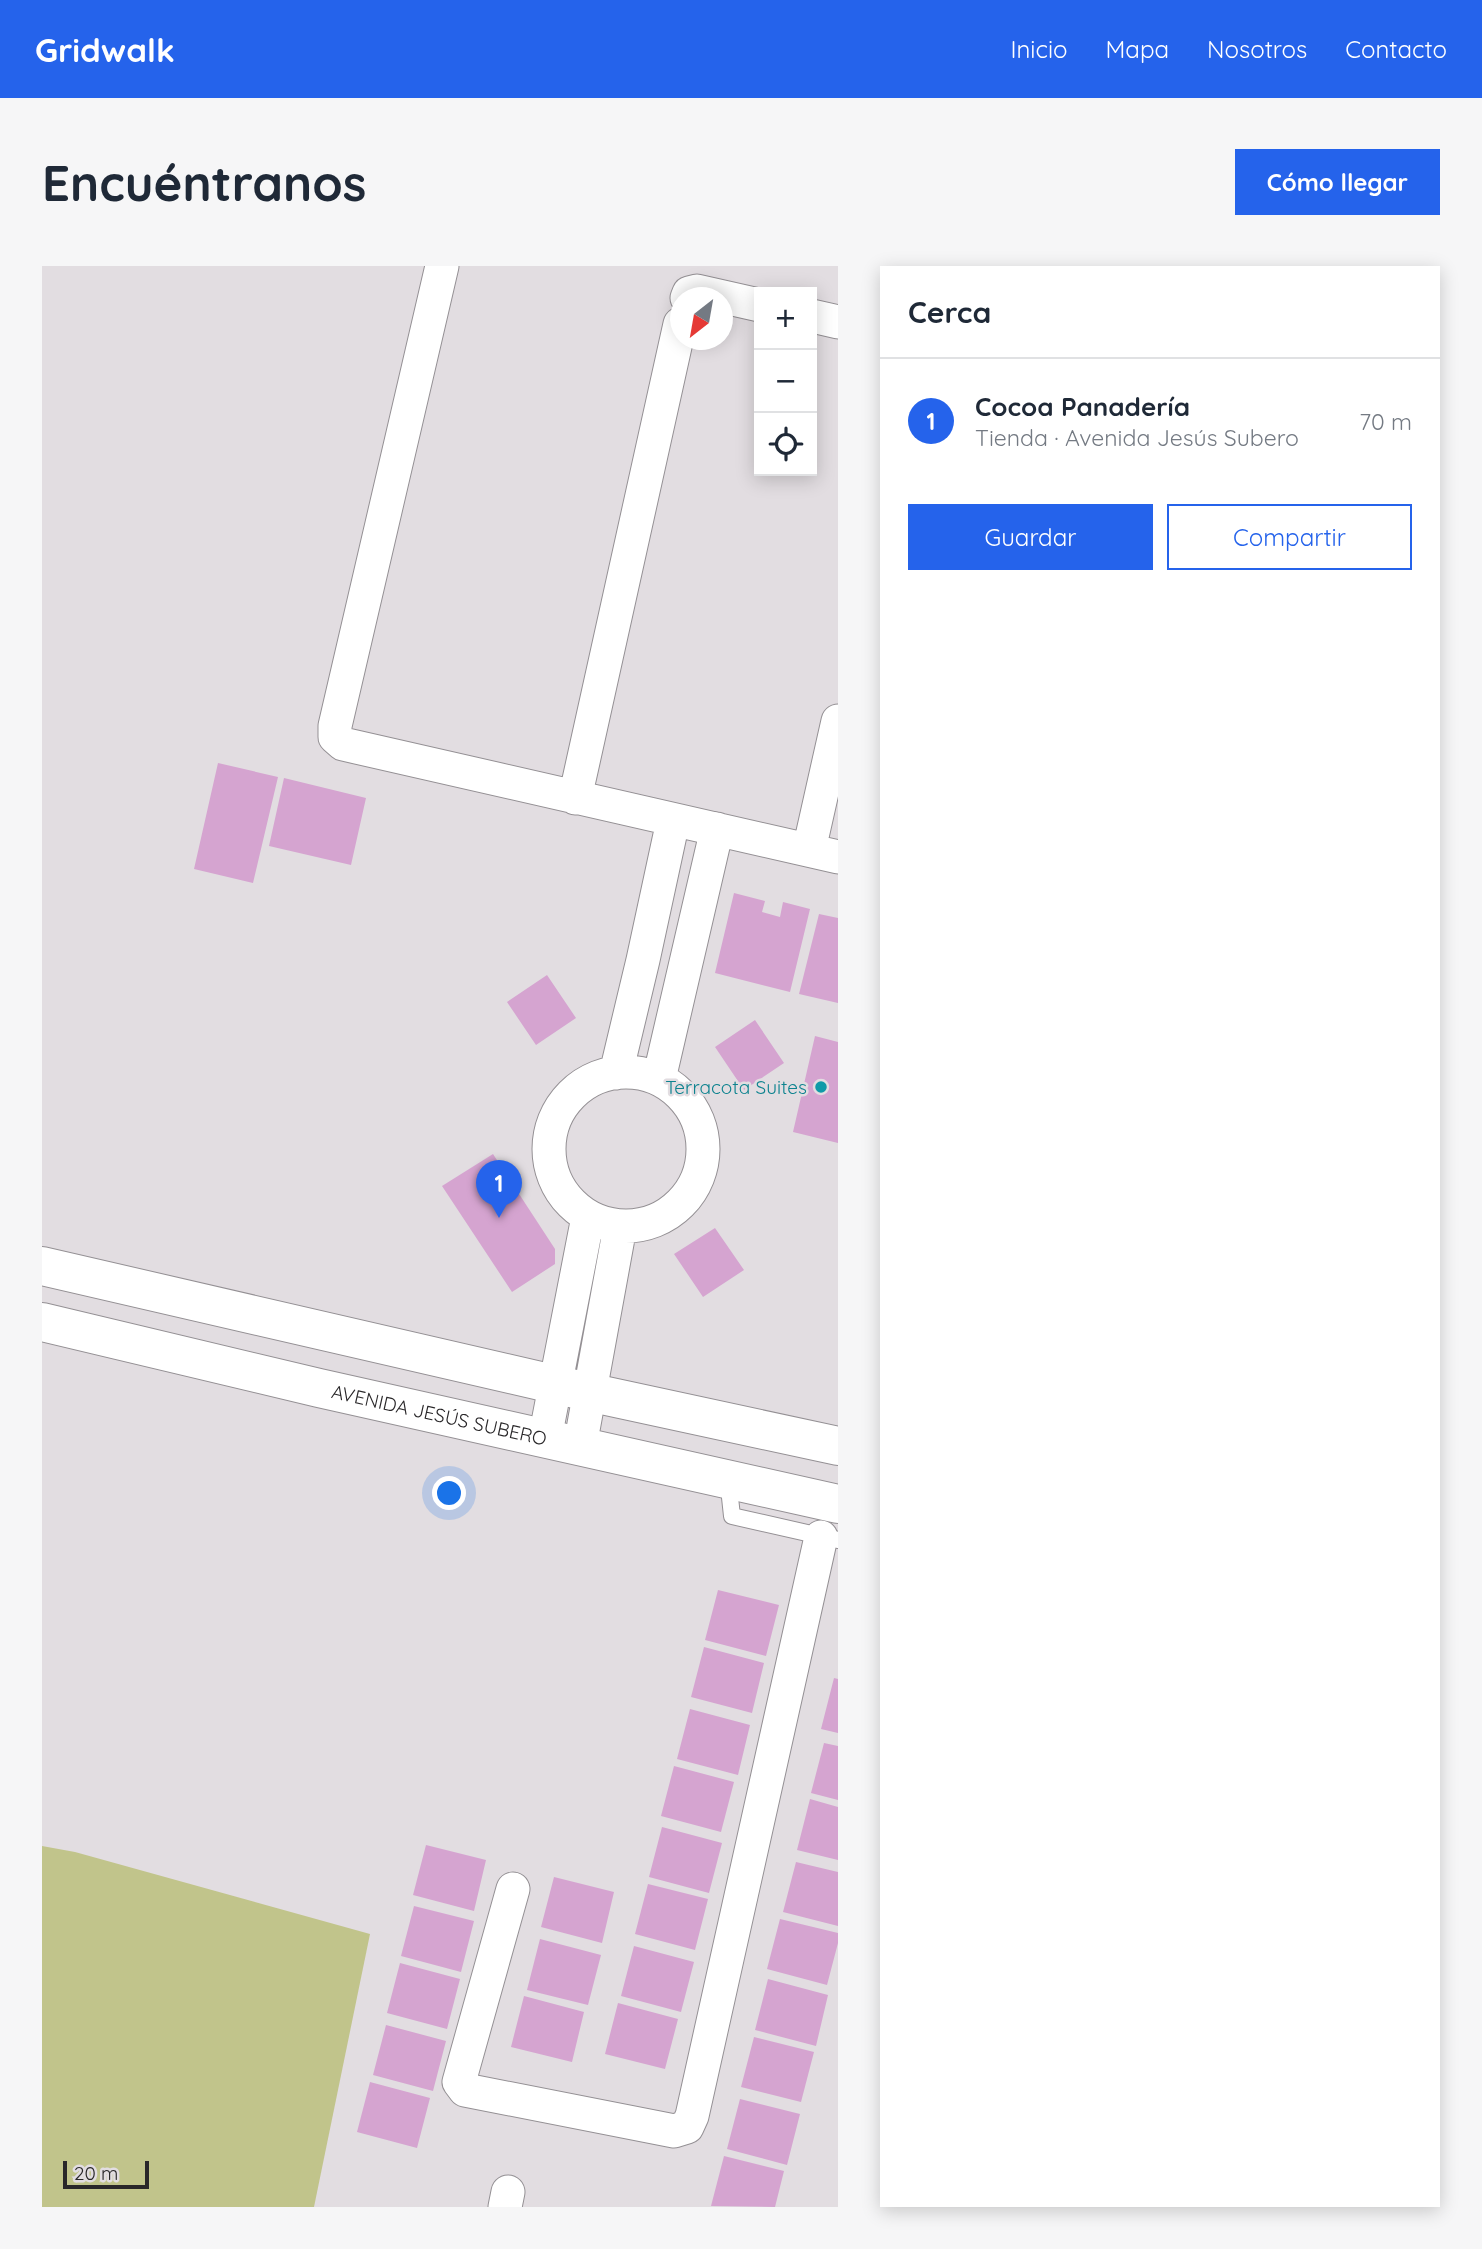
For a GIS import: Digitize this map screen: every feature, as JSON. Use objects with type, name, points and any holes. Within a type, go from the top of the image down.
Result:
[{"type":"main road","points":[[42,1266],[571,1388],[838,1446]]},
{"type":"main road","name":"AVENIDA JESÚS SUBERO","points":[[42,1322],[728,1479],[833,1527]]},
{"type":"street","points":[[442,266],[335,726],[335,737],[343,744],[823,854],[838,721]]},
{"type":"street","points":[[733,300],[754,304]]},
{"type":"street","points":[[817,317],[838,322]]},
{"type":"street","points":[[575,798],[675,350]]},
{"type":"street","points":[[616,1073],[673,821]]},
{"type":"street","points":[[659,1079],[717,830]]},
{"type":"street","points":[[616,1073],[637,1073],[659,1079],[677,1091],[691,1107],[700,1127],[704,1148],[701,1170],[690,1194],[671,1213],[646,1224],[620,1227],[588,1217],[569,1202],[556,1181],[549,1158],[550,1134],[558,1112],[573,1093],[593,1079],[616,1073]]},
{"type":"street","points":[[563,1442],[588,1217]]},
{"type":"street","points":[[571,1388],[620,1227]]},
{"type":"street","points":[[513,1889],[459,2082],[461,2087],[465,2090],[674,2131],[687,2127],[692,2116],[833,1527]]},
{"type":"green space","points":[[42,1846],[75,1852],[370,1934],[314,2207],[42,2207]]},
{"type":"building","points":[[218,763],[278,777],[253,883],[194,869]]},
{"type":"building","points":[[284,778],[366,798],[351,865],[269,846]]},
{"type":"building","points":[[734,893],[765,901],[762,912],[780,917],[783,902],[810,909],[790,992],[715,973]]},
{"type":"building","points":[[819,914],[838,918],[838,1003],[799,994]]},
{"type":"building","points":[[547,975],[576,1018],[536,1045],[507,1002]]},
{"type":"building","points":[[755,1020],[784,1063],[744,1090],[715,1047]]},
{"type":"building","name":"Terracota Suites","points":[[815,1036],[838,1042],[838,1143],[793,1132]]},
{"type":"building","points":[[493,1154],[555,1249],[555,1264],[512,1292],[442,1186]]},
{"type":"building","points":[[715,1228],[744,1270],[703,1297],[674,1254]]},
{"type":"building","points":[[718,1590],[779,1605],[766,1656],[705,1640]]},
{"type":"building","points":[[704,1647],[764,1663],[752,1713],[691,1697]]},
{"type":"building","points":[[834,1678],[838,1679],[838,1733],[821,1729]]},
{"type":"building","points":[[690,1709],[750,1725],[738,1775],[677,1759]]},
{"type":"building","points":[[824,1743],[838,1746],[838,1800],[811,1793]]},
{"type":"building","points":[[674,1766],[734,1782],[721,1832],[661,1816]]},
{"type":"building","points":[[810,1799],[838,1807],[838,1860],[797,1850]]},
{"type":"building","points":[[662,1827],[722,1843],[709,1893],[649,1877]]},
{"type":"building","points":[[426,1845],[486,1860],[474,1911],[413,1895]]},
{"type":"building","points":[[796,1862],[838,1872],[838,1926],[783,1912]]},
{"type":"building","points":[[554,1877],[614,1892],[602,1943],[541,1927]]},
{"type":"building","points":[[648,1884],[708,1899],[695,1950],[635,1934]]},
{"type":"building","points":[[414,1906],[474,1921],[461,1972],[401,1956]]},
{"type":"building","points":[[780,1919],[838,1933],[827,1985],[767,1969]]},
{"type":"building","points":[[540,1939],[601,1955],[588,2005],[527,1990]]},
{"type":"building","points":[[634,1946],[694,1962],[681,2012],[621,1996]]},
{"type":"building","points":[[400,1963],[460,1979],[447,2029],[387,2013]]},
{"type":"building","points":[[768,1979],[828,1995],[816,2046],[755,2030]]},
{"type":"building","points":[[524,1996],[584,2012],[572,2062],[511,2047]]},
{"type":"building","points":[[618,2003],[678,2019],[665,2069],[605,2054]]},
{"type":"building","points":[[386,2025],[446,2041],[433,2091],[373,2075]]},
{"type":"building","points":[[754,2037],[814,2052],[801,2102],[741,2087]]},
{"type":"building","points":[[370,2082],[430,2098],[417,2148],[357,2132]]},
{"type":"building","points":[[740,2099],[800,2114],[787,2165],[727,2149]]},
{"type":"building","points":[[724,2156],[784,2171],[775,2207],[711,2206]]},
{"type":"place","name":"Terracota Suites","points":[[821,1087]]},
{"type":"place","name":"Cocoa Panadería","points":[[499,1218]]}]
